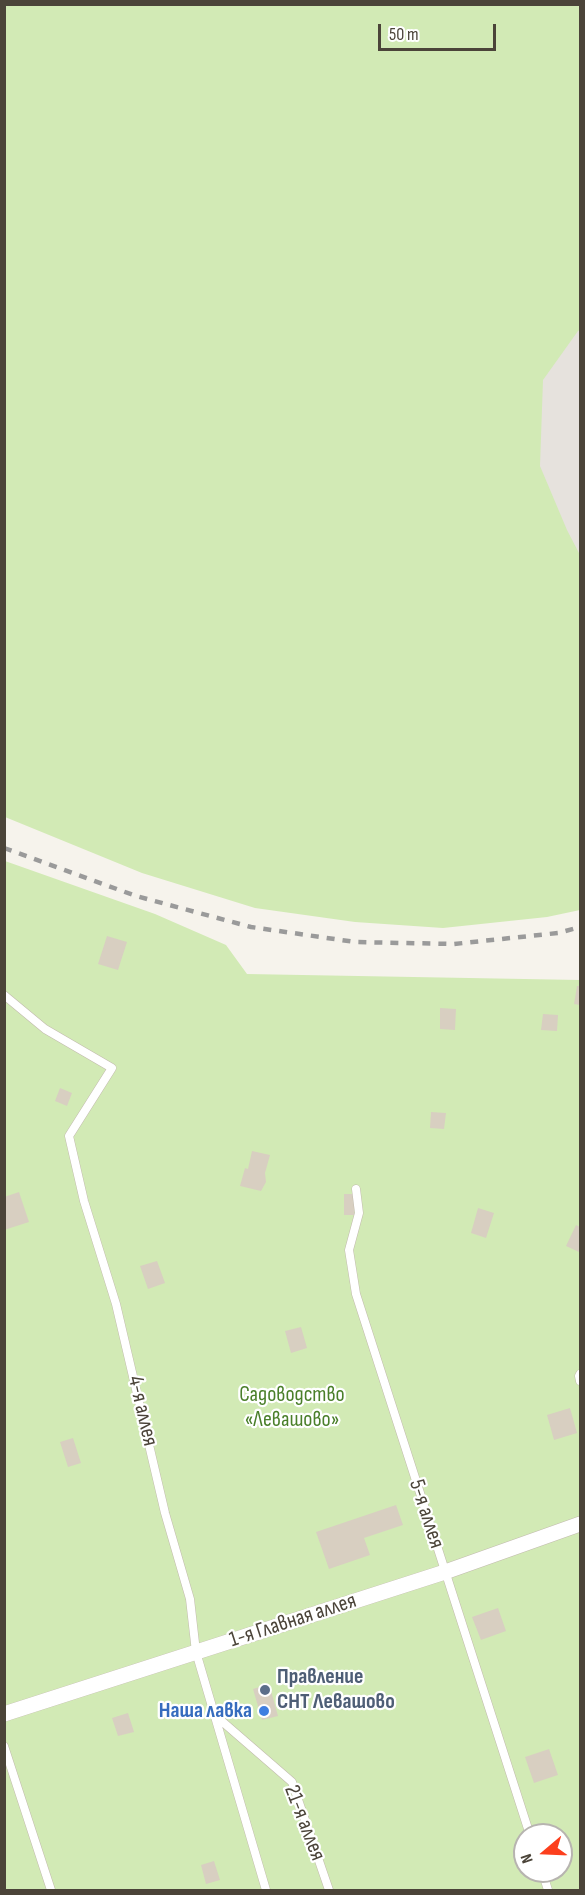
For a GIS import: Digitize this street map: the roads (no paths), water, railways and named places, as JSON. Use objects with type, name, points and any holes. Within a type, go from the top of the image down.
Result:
[{"type":"street","name":"1-я Главная аллея","points":[[4,1714],[445,1572],[580,1524]]},
{"type":"lane","name":"4-я аллея","points":[[4,995],[45,1029],[112,1068],[69,1136],[84,1201],[116,1304],[165,1513],[190,1599],[196,1652],[266,1890]]},
{"type":"lane","name":"5-я аллея","points":[[356,1189],[359,1213],[349,1250],[356,1294],[526,1823]]},
{"type":"lane","points":[[580,1374],[580,1381]]},
{"type":"lane","name":"21-я аллея","points":[[215,1716],[292,1782],[329,1890]]},
{"type":"lane","points":[[4,1746],[51,1890]]},
{"type":"railway","points":[[4,848],[136,896],[251,927],[355,942],[454,944],[558,933],[580,927]]},
{"type":"place","name":"Правление СНТ Левашово","points":[[265,1690]]},
{"type":"place","name":"Наша лавка","points":[[264,1711]]},
{"type":"park label","name":"Садоводство «Левашово»","points":[[292,1408]]}]
